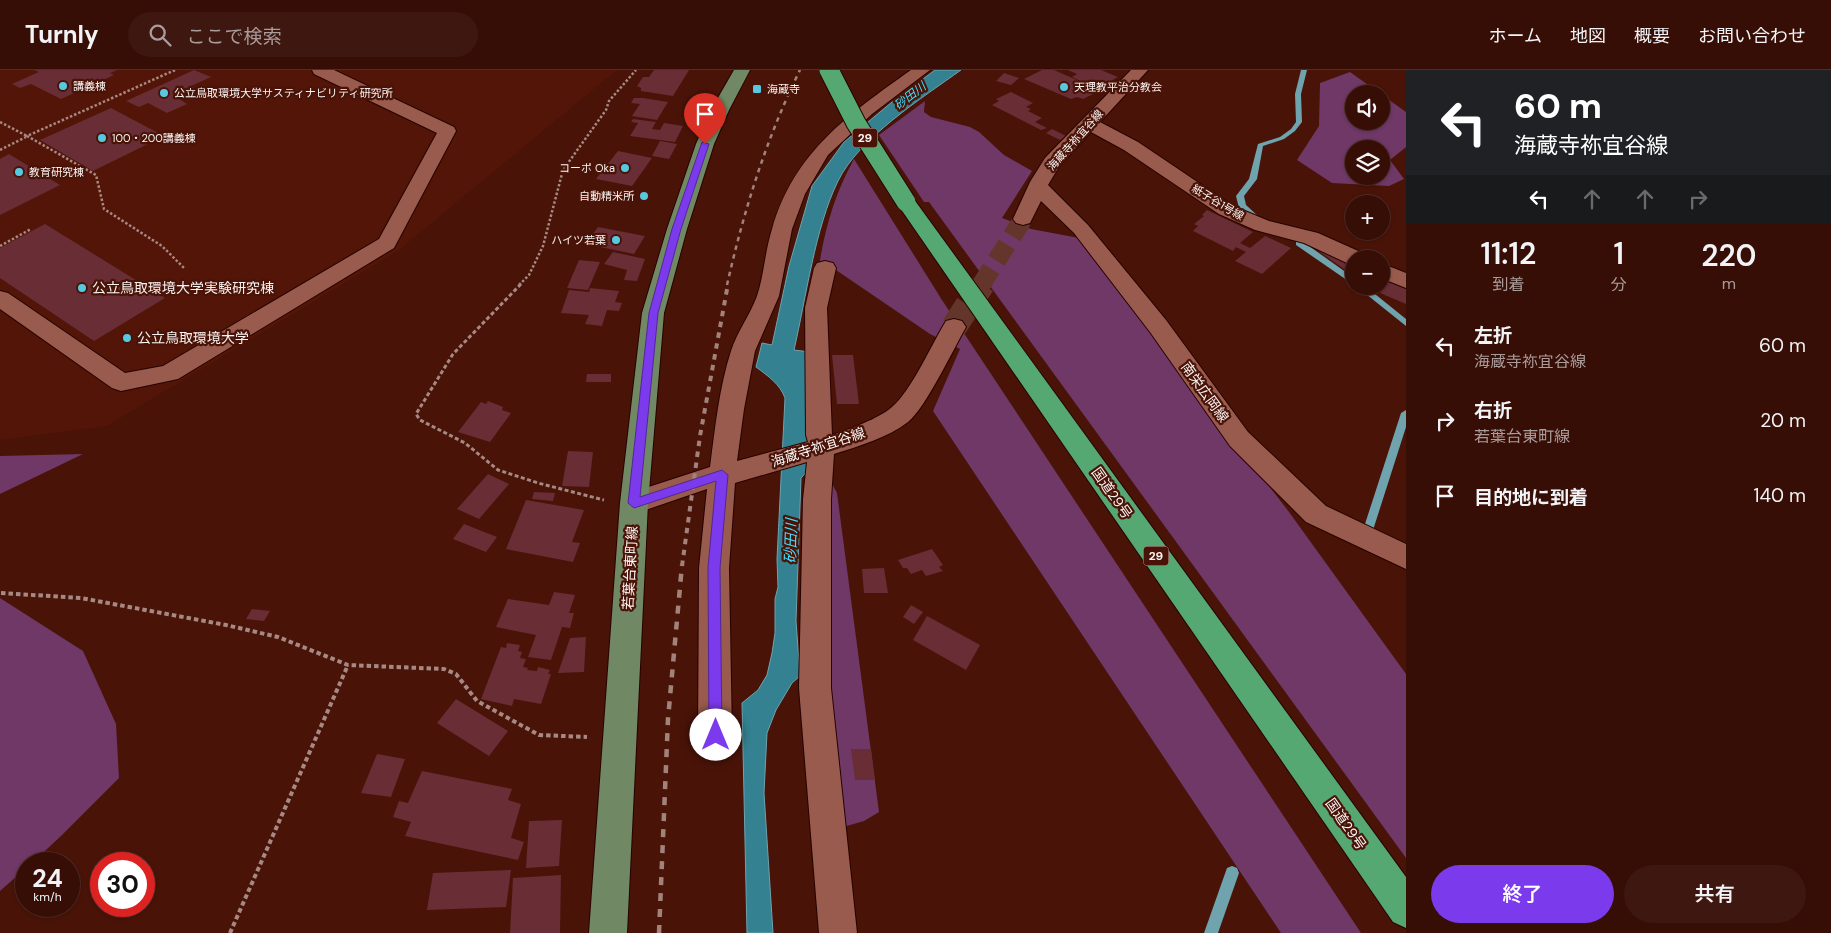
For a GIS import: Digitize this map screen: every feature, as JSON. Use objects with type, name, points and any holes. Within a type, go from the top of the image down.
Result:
[{"type":"highway","name":"国道29号","points":[[829,70],[856,123],[906,202],[1406,909]]},
{"type":"main road","name":"若葉台東町線","points":[[608,933],[634,503],[654,313],[677,229],[705,144],[720,110],[742,70]]},
{"type":"street","points":[[0,298],[121,382],[169,373],[387,243],[447,131],[320,70]]},
{"type":"street","points":[[716,735],[714,568],[734,472],[731,409],[743,351],[768,296],[782,229],[795,194],[821,152],[866,110],[922,70]]},
{"type":"street","name":"海蔵寺祢宜谷線","points":[[1022,219],[1052,162],[1140,70]]},
{"type":"street","name":"紙子谷1号線","points":[[1089,124],[1131,146],[1226,210],[1262,226],[1311,238],[1345,254]]},
{"type":"street","name":"南栄広岡線","points":[[1038,186],[1081,229],[1158,326],[1239,438],[1316,514],[1406,557]]},
{"type":"street","points":[[824,268],[816,308],[819,435],[815,688],[838,933]]},
{"type":"street","points":[[1390,274],[1406,281]]},
{"type":"street","name":"海蔵寺祢宜谷線","points":[[634,503],[818,447],[858,437],[900,415],[912,401],[954,327]]},
{"type":"path","points":[[0,150],[27,136],[175,70]]},
{"type":"path","points":[[634,503],[602,500],[498,470],[465,443],[444,430],[420,420],[416,414],[453,354],[529,275],[543,246],[563,170],[606,110],[609,101],[636,70]]},
{"type":"path","points":[[0,122],[96,174],[104,209],[162,246],[185,269]]},
{"type":"path","points":[[0,246],[31,229]]},
{"type":"path","points":[[1,593],[81,598],[226,625],[278,637],[348,665],[444,669],[456,674],[478,701],[539,735],[620,739]]},
{"type":"path","points":[[230,933],[348,665]]},
{"type":"shaded area","name":"公立鳥取環境大学","points":[[0,70],[617,70],[399,250],[107,426],[0,440]]},
{"type":"shaded area","points":[[1350,72],[1368,85],[1345,85],[1345,130],[1390,130],[1390,100],[1406,112],[1406,147],[1390,160],[1390,140],[1345,140],[1345,184],[1332,183],[1297,160],[1319,126],[1320,83]]},
{"type":"shaded area","points":[[925,101],[924,112],[931,117],[970,127],[979,132],[1004,155],[1032,171],[1002,218],[1031,229],[1079,238],[1289,512],[1406,674],[1406,858],[929,202],[924,202],[879,135]]},
{"type":"shaded area","points":[[854,159],[942,300],[1361,933],[1281,933],[933,411],[960,349],[930,334],[833,268],[819,266],[824,238],[832,211],[841,185]]},
{"type":"shaded area","points":[[1390,160],[1404,179],[1389,186],[1370,185],[1390,185]]},
{"type":"shaded area","points":[[83,454],[0,494],[0,456]]},
{"type":"shaded area","points":[[829,478],[837,493],[879,812],[864,821],[843,827],[823,653]]},
{"type":"shaded area","points":[[0,598],[83,651],[116,724],[119,778],[44,852],[15,852],[15,878],[0,891]]},
{"type":"water","name":"砂田川","points":[[935,70],[961,70],[910,106],[861,149],[838,181],[817,241],[794,350],[810,352],[814,464],[801,478],[796,621],[800,676],[792,683],[776,710],[767,733],[764,793],[773,933],[747,933],[742,703],[758,690],[767,675],[775,633],[785,398],[777,384],[756,367],[762,343],[772,345],[789,266],[812,186],[844,142],[892,102]]},
{"type":"building","name":"講義棟","points":[[34,70],[117,70],[110,73],[114,75],[61,99],[31,84],[20,88],[12,84],[39,72]]},
{"type":"building","name":"公立鳥取環境大学サスティナビリティ研究所","points":[[194,70],[211,77],[191,86],[195,88],[176,97],[187,104],[167,113],[148,103],[139,107],[126,101]]},
{"type":"building","points":[[654,70],[689,70],[673,96],[641,91],[641,88],[637,86],[643,77],[649,77]]},
{"type":"building","points":[[1042,70],[1054,70],[1086,84],[1092,88],[1086,91],[1093,94],[1083,99],[1077,97],[1071,99],[1024,79]]},
{"type":"building","points":[[1068,70],[1101,70],[1118,77],[1102,86],[1094,82],[1089,85],[1072,77],[1077,74]]},
{"type":"building","points":[[1004,73],[1019,78],[1011,85],[996,81]]},
{"type":"building","points":[[1011,92],[1033,103],[1026,107],[1031,109],[1028,111],[1042,118],[1035,122],[1047,128],[1041,130],[992,105],[999,101],[996,99]]},
{"type":"building","points":[[634,98],[668,102],[657,120],[632,116],[640,104],[631,103]]},
{"type":"building","name":"100・200講義棟","points":[[111,108],[164,136],[93,171],[40,140]]},
{"type":"building","points":[[633,119],[656,122],[652,129],[660,130],[664,123],[683,126],[675,142],[630,136],[638,123],[631,122]]},
{"type":"building","points":[[1052,129],[1066,136],[1060,140],[1046,133]]},
{"type":"building","points":[[660,141],[677,144],[669,159],[652,156]]},
{"type":"building","name":"コーポ Oka","points":[[618,151],[652,158],[632,186],[596,179]]},
{"type":"building","name":"教育研究棟","points":[[9,154],[60,185],[0,215],[0,159]]},
{"type":"building","points":[[1207,210],[1253,232],[1240,243],[1250,248],[1265,236],[1291,248],[1262,274],[1235,261],[1246,252],[1236,247],[1233,251],[1193,231],[1198,226],[1194,224],[1204,216],[1202,215]]},
{"type":"building","name":"公立鳥取環境大学実験研究棟","points":[[45,224],[165,298],[94,341],[0,278],[0,248]]},
{"type":"building","name":"ハイツ若葉","points":[[598,227],[645,236],[634,254],[586,244]]},
{"type":"building","points":[[1322,248],[1345,261],[1345,268],[1344,269],[1317,250]]},
{"type":"building","points":[[613,252],[645,259],[637,281],[624,280],[627,270],[604,264]]},
{"type":"building","points":[[579,260],[600,262],[588,290],[567,288]]},
{"type":"building","points":[[1390,281],[1406,287],[1406,304],[1385,295],[1390,295]]},
{"type":"building","points":[[590,288],[619,291],[615,302],[622,303],[619,311],[607,310],[602,326],[585,324],[589,315],[561,313],[569,290],[589,292]]},
{"type":"building","points":[[832,355],[853,355],[859,404],[837,404]]},
{"type":"building","points":[[587,374],[611,374],[611,382],[586,382]]},
{"type":"building","points":[[488,401],[503,407],[502,410],[511,413],[490,442],[458,432],[481,402],[486,404]]},
{"type":"building","points":[[568,451],[593,452],[589,487],[562,486]]},
{"type":"building","points":[[488,474],[509,484],[479,519],[457,509]]},
{"type":"building","points":[[534,492],[555,493],[553,501],[532,499]]},
{"type":"building","points":[[526,500],[584,510],[572,542],[580,543],[573,562],[506,549]]},
{"type":"building","points":[[464,524],[497,537],[486,552],[453,539]]},
{"type":"building","points":[[932,549],[943,565],[939,567],[943,571],[926,576],[922,570],[911,574],[907,568],[903,568],[898,560]]},
{"type":"building","points":[[884,568],[888,593],[864,593],[862,569]]},
{"type":"building","points":[[554,592],[575,595],[569,613],[574,613],[570,628],[562,627],[551,660],[528,657],[536,635],[496,627],[508,599],[549,605]]},
{"type":"building","points":[[911,605],[923,612],[914,624],[903,617]]},
{"type":"building","points":[[252,609],[270,611],[264,621],[246,619]]},
{"type":"building","points":[[927,616],[980,645],[966,670],[913,640]]},
{"type":"building","points":[[586,637],[584,672],[558,673],[570,638]]},
{"type":"building","points":[[507,643],[520,645],[518,651],[522,652],[520,658],[526,659],[523,667],[528,668],[527,670],[537,671],[538,667],[550,670],[548,674],[551,674],[541,704],[514,699],[512,706],[481,699],[501,647],[506,648]]},
{"type":"building","points":[[456,699],[508,731],[489,756],[437,723]]},
{"type":"building","points":[[851,749],[871,749],[875,780],[855,780]]},
{"type":"building","points":[[377,754],[405,759],[391,797],[361,793]]},
{"type":"building","points":[[422,771],[512,789],[508,800],[521,804],[511,838],[524,842],[518,860],[405,836],[411,822],[393,817],[399,801],[408,803]]},
{"type":"building","points":[[562,820],[559,866],[526,868],[529,821]]},
{"type":"building","points":[[511,870],[506,907],[427,910],[433,873]]},
{"type":"building","points":[[561,875],[560,933],[510,933],[513,878]]},
{"type":"waterway","points":[[1255,217],[1242,206],[1240,196],[1253,179],[1260,145],[1282,138],[1293,130],[1299,122],[1298,94],[1304,70]]},
{"type":"waterway","points":[[1299,243],[1345,276]]},
{"type":"waterway","points":[[1371,295],[1406,323]]},
{"type":"waterway","points":[[1369,527],[1406,413]]},
{"type":"waterway","points":[[1211,933],[1232,873]]},
{"type":"tunnel","points":[[981,285],[1023,219]]},
{"type":"tunnel","points":[[954,327],[982,284]]},
{"type":"railway","points":[[727,285],[757,175],[777,122],[800,70]]},
{"type":"railway","points":[[682,566],[700,436],[728,284]]},
{"type":"railway","points":[[659,933],[668,719],[682,565]]},
{"type":"place","name":"講義棟","points":[[63,86]]},
{"type":"place","name":"天理教平治分教会","points":[[1064,87]]},
{"type":"place","name":"海蔵寺","points":[[757,89]]},
{"type":"place","name":"公立鳥取環境大学サスティナビリティ研究所","points":[[164,93]]},
{"type":"place","name":"100・200講義棟","points":[[102,138]]},
{"type":"place","name":"コーポ Oka","points":[[625,168]]},
{"type":"place","name":"教育研究棟","points":[[19,172]]},
{"type":"place","name":"自動精米所","points":[[644,196]]},
{"type":"place","name":"ハイツ若葉","points":[[616,240]]},
{"type":"place","name":"公立鳥取環境大学実験研究棟","points":[[82,288]]},
{"type":"place","name":"公立鳥取環境大学","points":[[127,338]]},
{"type":"route","points":[[705,144],[677,229],[654,313],[634,503],[722,475],[714,568],[716,735]]}]
